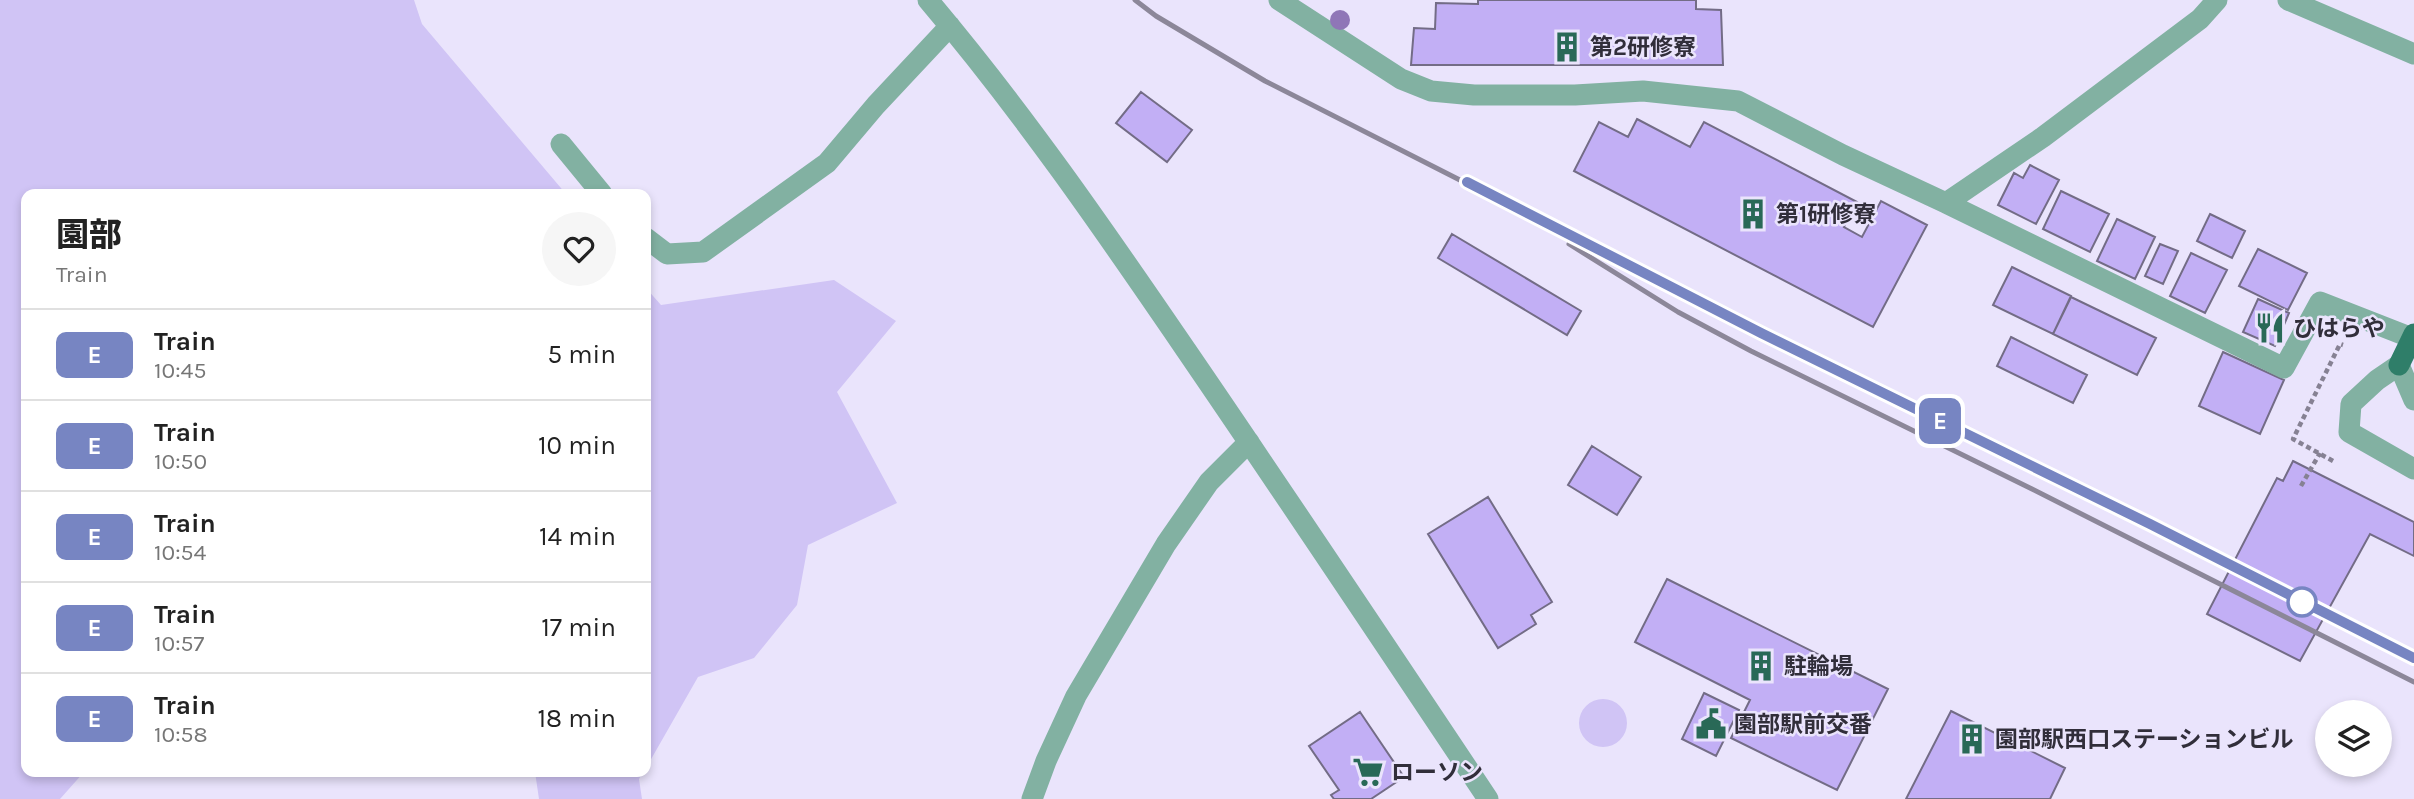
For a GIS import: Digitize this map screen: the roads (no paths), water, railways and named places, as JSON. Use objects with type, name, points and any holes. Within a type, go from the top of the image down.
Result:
[{"type":"main road","points":[[2399,365],[2413,336]]},
{"type":"street","points":[[928,0],[1027,122],[1249,442],[1488,799]]},
{"type":"street","points":[[1279,0],[1401,79],[1431,91],[1474,95],[1575,95],[1643,91],[1738,101],[1843,155],[2284,368],[2320,302],[2413,336]]},
{"type":"street","points":[[1946,203],[2043,137],[2200,19],[2217,0]]},
{"type":"street","points":[[2288,0],[2414,54]]},
{"type":"street","points":[[651,242],[667,254],[703,252],[827,163],[876,105],[950,26]]},
{"type":"street","points":[[561,144],[598,189]]},
{"type":"street","points":[[2414,400],[2399,365],[2377,380],[2351,404],[2349,432],[2414,469]]},
{"type":"street","points":[[1032,799],[1076,696],[1166,544],[1209,482],[1249,442]]},
{"type":"railway","points":[[1135,0],[1156,16],[1265,81],[1761,333],[2150,524],[2414,658]]},
{"type":"railway","points":[[1569,244],[1678,312],[1751,351],[2414,682]]},
{"type":"train","name":"E","points":[[1467,182],[1761,333],[2150,524],[2414,658]]},
{"type":"place","name":"第2研修寮","points":[[1567,47]]},
{"type":"place","name":"第1研修寮","points":[[1753,214]]},
{"type":"place","name":"ひはらや","points":[[2270,328]]},
{"type":"place","name":"駐輪場","points":[[1761,666]]},
{"type":"place","name":"園部駅前交番","points":[[1711,724]]},
{"type":"place","name":"園部駅西口ステーションビル","points":[[1972,739]]},
{"type":"place","name":"ローソン","points":[[1368,772]]}]
